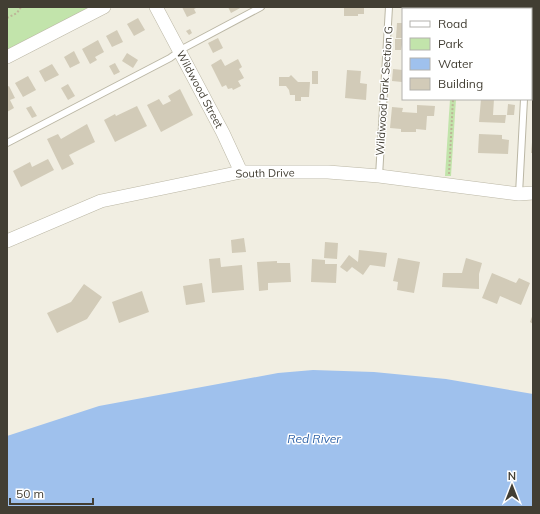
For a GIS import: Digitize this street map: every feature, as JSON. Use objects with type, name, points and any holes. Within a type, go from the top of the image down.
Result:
[{"type":"street","points":[[7,57],[104,7]]},
{"type":"street","name":"Wildwood Street","points":[[156,7],[223,133],[241,172]]},
{"type":"street","name":"South Drive","points":[[7,241],[101,201],[241,172],[328,172],[379,176],[519,194],[533,193]]},
{"type":"lane","points":[[7,143],[180,52],[261,7]]},
{"type":"lane","name":"Wildwood Park Section G","points":[[379,176],[389,7]]},
{"type":"lane","points":[[519,194],[524,100]]},
{"type":"path","points":[[7,18],[17,13],[21,7]]},
{"type":"path","points":[[448,185],[453,100]]},
{"type":"green space","points":[[7,7],[104,7],[7,57]]},
{"type":"green space","points":[[450,100],[456,100],[451,176],[445,176]]},
{"type":"water","name":"Red River","points":[[313,370],[374,372],[446,379],[533,394],[533,507],[7,507],[7,436],[99,406],[278,373]]},
{"type":"building","points":[[182,7],[198,7],[194,9],[196,13],[187,17]]},
{"type":"building","points":[[228,7],[242,7],[231,13]]},
{"type":"building","points":[[344,7],[364,7],[364,14],[358,14],[358,16],[344,16]]},
{"type":"building","points":[[487,7],[498,7],[498,8]]},
{"type":"building","points":[[507,7],[521,7],[521,8]]},
{"type":"building","points":[[138,18],[145,30],[134,36],[127,24]]},
{"type":"building","points":[[397,23],[402,23],[402,38],[396,38]]},
{"type":"building","points":[[190,29],[192,33],[189,35],[186,31]]},
{"type":"building","points":[[117,30],[123,42],[112,47],[106,36]]},
{"type":"building","points":[[218,38],[223,48],[213,53],[208,43]]},
{"type":"building","points":[[395,39],[402,39],[401,50],[395,50]]},
{"type":"building","points":[[98,40],[104,52],[95,57],[97,60],[90,64],[82,49]]},
{"type":"building","points":[[74,51],[80,63],[70,68],[64,57]]},
{"type":"building","points":[[127,53],[138,60],[133,68],[122,61]]},
{"type":"building","points":[[221,59],[225,66],[238,59],[242,67],[239,69],[244,78],[238,81],[241,86],[233,90],[232,88],[228,89],[226,85],[222,87],[211,65]]},
{"type":"building","points":[[115,63],[120,72],[114,75],[109,66]]},
{"type":"building","points":[[52,64],[59,75],[45,82],[39,71]]},
{"type":"building","points":[[393,69],[402,70],[402,82],[392,81]]},
{"type":"building","points":[[347,70],[361,71],[360,83],[367,84],[366,100],[345,98]]},
{"type":"building","points":[[312,71],[318,71],[318,84],[312,84]]},
{"type":"building","points":[[291,75],[298,82],[310,82],[309,97],[301,97],[301,101],[295,101],[295,95],[290,95],[286,86],[279,86],[279,77],[289,77]]},
{"type":"building","points":[[28,76],[36,90],[23,97],[15,83]]},
{"type":"building","points":[[68,84],[75,96],[68,100],[61,88]]},
{"type":"building","points":[[9,86],[15,98],[10,100],[14,108],[7,112],[7,87]]},
{"type":"building","points":[[180,89],[193,115],[161,132],[147,105],[159,99],[163,105],[171,101],[168,96]]},
{"type":"building","points":[[481,100],[494,100],[493,115],[506,115],[505,123],[479,122]]},
{"type":"building","points":[[508,104],[515,105],[514,115],[507,115]]},
{"type":"building","points":[[417,105],[435,106],[434,116],[427,116],[426,130],[416,129],[416,132],[401,132],[401,129],[390,128],[392,107],[403,108],[402,112],[417,113]]},
{"type":"building","points":[[31,106],[37,116],[32,118],[26,108]]},
{"type":"building","points":[[137,106],[147,126],[115,142],[104,120],[115,114],[116,116]]},
{"type":"building","points":[[87,124],[95,142],[69,155],[74,164],[62,170],[47,139],[58,134],[61,139]]},
{"type":"building","points":[[479,134],[502,135],[502,139],[509,140],[508,154],[478,153]]},
{"type":"building","points":[[532,142],[533,153],[531,153]]},
{"type":"building","points":[[48,159],[54,170],[21,187],[13,171],[30,162],[32,167]]},
{"type":"building","points":[[244,238],[246,252],[232,253],[231,240]]},
{"type":"building","points":[[325,242],[338,243],[337,259],[324,258]]},
{"type":"building","points":[[359,250],[387,253],[385,267],[370,265],[363,275],[352,267],[347,272],[340,267],[349,255],[358,262]]},
{"type":"building","points":[[220,258],[221,267],[242,265],[244,290],[212,293],[209,259]]},
{"type":"building","points":[[398,258],[420,262],[414,293],[397,290],[398,282],[393,281]]},
{"type":"building","points":[[466,258],[482,263],[479,274],[479,289],[442,287],[443,273],[462,273]]},
{"type":"building","points":[[312,259],[325,260],[325,264],[337,264],[336,283],[311,282]]},
{"type":"building","points":[[277,261],[277,263],[290,263],[291,282],[268,283],[268,290],[259,291],[257,262]]},
{"type":"building","points":[[492,273],[516,283],[519,278],[530,283],[521,305],[500,296],[497,304],[482,298]]},
{"type":"building","points":[[202,283],[205,302],[186,305],[183,286]]},
{"type":"building","points":[[84,284],[102,297],[87,319],[57,333],[47,313],[71,302]]},
{"type":"building","points":[[142,291],[149,312],[119,323],[112,302]]},
{"type":"building","points":[[533,314],[533,324],[530,322]]}]
